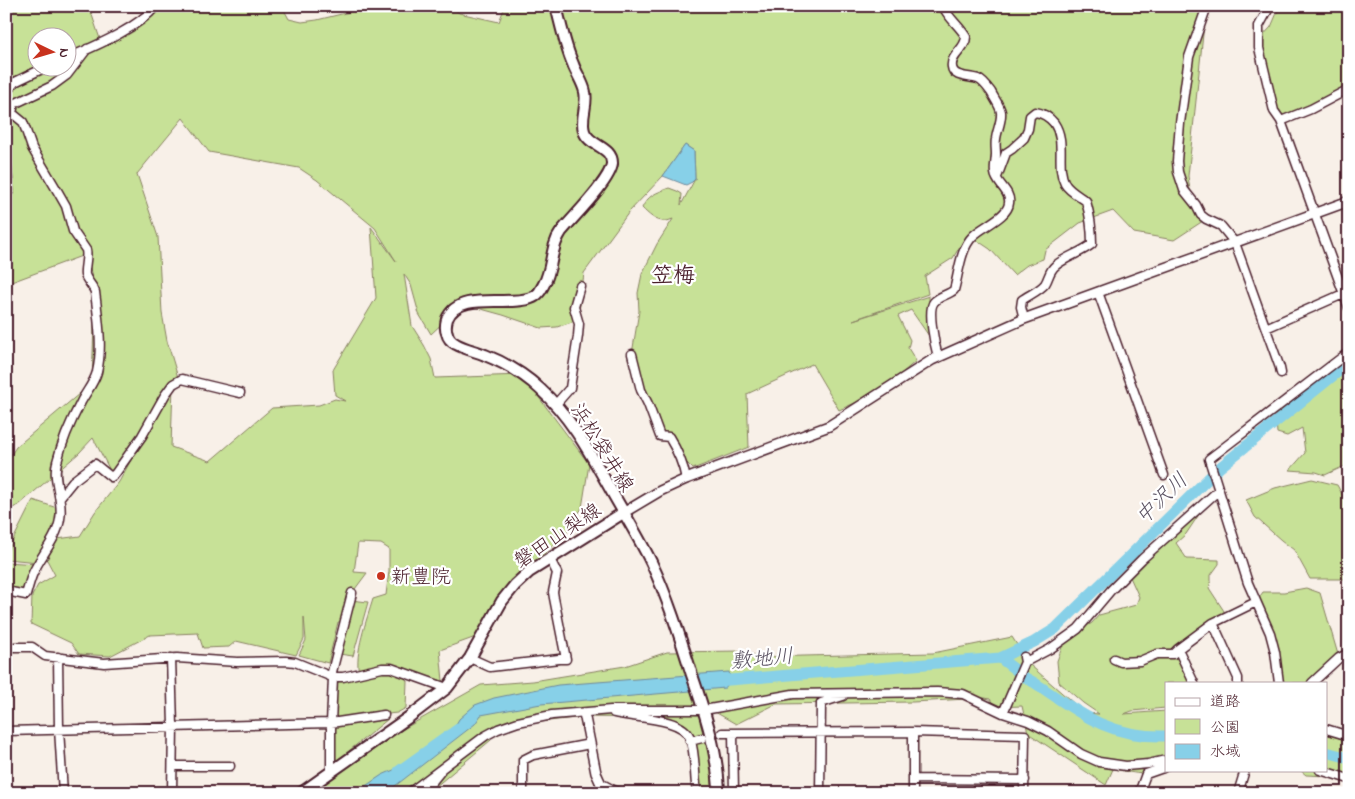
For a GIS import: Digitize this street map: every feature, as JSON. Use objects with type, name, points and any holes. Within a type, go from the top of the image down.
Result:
[{"type":"main road","name":"浜松袋井線","points":[[556,6],[573,65],[586,92],[583,130],[586,137],[609,153],[612,159],[612,167],[556,241],[548,276],[539,294],[522,300],[463,304],[452,311],[448,318],[446,332],[454,343],[516,370],[556,404],[575,428],[623,513]]},
{"type":"main road","name":"磐田山梨線","points":[[302,793],[447,688],[470,658],[502,601],[529,572],[623,513],[650,561],[666,598],[703,708],[717,763],[719,793]]},
{"type":"street","points":[[78,53],[116,35],[150,14],[156,6]]},
{"type":"street","points":[[938,357],[931,312],[932,304],[954,290],[964,251],[973,235],[988,226],[1006,211],[1010,204],[1007,193],[996,179],[994,173],[996,138],[1001,112],[991,92],[979,79],[954,73],[952,69],[953,60],[964,46],[966,37],[963,31],[947,14],[943,6]]},
{"type":"street","points":[[1207,6],[1189,57],[1180,123],[1178,172],[1184,190],[1201,214],[1206,219],[1221,226],[1234,242],[1281,372]]},
{"type":"street","points":[[1270,6],[1259,26],[1259,48],[1274,111],[1281,121],[1349,308]]},
{"type":"street","points":[[6,591],[26,595],[32,574],[58,530],[61,513],[56,464],[69,425],[92,383],[99,358],[99,331],[95,292],[85,272],[87,254],[73,230],[66,206],[32,148],[23,122],[12,113],[14,104],[52,86],[67,75],[87,49]]},
{"type":"street","points":[[6,92],[15,82],[28,76]]},
{"type":"street","points":[[1281,121],[1311,109],[1349,89]]},
{"type":"street","points":[[996,179],[1006,153],[1024,138],[1030,116],[1035,112],[1041,112],[1050,118],[1059,131],[1060,163],[1066,185],[1086,201],[1090,215],[1092,244],[1055,266],[1040,289],[1022,300],[1021,307],[1024,319]]},
{"type":"street","points":[[6,158],[10,192]]},
{"type":"street","points":[[623,513],[660,491],[686,479],[829,426],[911,372],[938,357],[1024,319],[1349,201]]},
{"type":"street","points":[[556,404],[570,388],[579,324],[574,307],[580,286]]},
{"type":"street","points":[[1098,292],[1164,476]]},
{"type":"street","points":[[1266,328],[1343,294]]},
{"type":"street","points":[[1279,682],[1275,652],[1270,633],[1248,583],[1209,459],[1349,352]]},
{"type":"street","points":[[632,354],[641,390],[660,436],[669,437],[680,455],[686,479]]},
{"type":"street","points":[[60,497],[73,481],[94,464],[111,477],[115,474],[142,436],[173,384],[182,379],[240,393]]},
{"type":"street","points":[[1004,710],[1026,660],[1050,649],[1078,629],[1111,590],[1218,488]]},
{"type":"street","points":[[470,658],[490,667],[549,660],[566,660],[554,598],[557,572],[550,559]]},
{"type":"street","points":[[331,772],[332,672],[352,593]]},
{"type":"street","points":[[1114,659],[1121,662],[1140,661],[1157,654],[1173,654],[1213,623],[1256,602]]},
{"type":"street","points":[[1213,623],[1238,678],[1238,682]]},
{"type":"street","points":[[6,647],[32,647],[45,656],[104,663],[171,658],[237,662],[286,661],[295,662],[332,677],[343,677],[382,668],[391,668],[447,688]]},
{"type":"street","points":[[1178,649],[1194,682]]},
{"type":"street","points":[[1313,682],[1339,658],[1349,653]]},
{"type":"street","points":[[58,658],[59,730],[63,793]]},
{"type":"street","points":[[171,658],[172,793]]},
{"type":"street","points":[[408,793],[479,740],[498,729],[534,718],[602,711],[703,708],[793,694],[937,692],[963,694],[1004,710],[1048,731],[1081,754],[1099,762],[1126,766],[1165,760]]},
{"type":"street","points":[[820,793],[821,703],[849,694]]},
{"type":"street","points":[[602,711],[674,724],[685,730],[690,737],[697,793]]},
{"type":"street","points":[[584,713],[596,773],[601,784],[618,793]]},
{"type":"street","points":[[6,731],[331,723],[384,716]]},
{"type":"street","points":[[1328,730],[1349,736]]},
{"type":"street","points":[[912,793],[913,732]]},
{"type":"street","points":[[722,733],[913,732],[1025,734],[1024,793]]},
{"type":"street","points":[[733,733],[734,793]]},
{"type":"street","points":[[690,741],[702,738]]},
{"type":"street","points":[[523,793],[523,760],[534,755],[590,744]]},
{"type":"street","points":[[173,766],[230,766]]},
{"type":"street","points":[[1139,793],[1146,774],[1165,766]]},
{"type":"street","points":[[423,793],[442,768]]},
{"type":"street","points":[[1238,793],[1244,772]]},
{"type":"street","points":[[1326,772],[1349,779]]},
{"type":"street","points":[[913,779],[1024,780]]},
{"type":"green space","points":[[6,6],[89,6],[101,42],[156,6],[282,6],[289,19],[302,22],[374,6],[407,6],[416,11],[420,6],[451,6],[459,13],[499,22],[505,6],[1206,6],[1188,176],[1192,204],[1206,219],[1174,240],[1134,233],[1113,211],[1080,223],[1045,250],[1043,259],[1027,265],[1014,275],[990,249],[978,241],[963,241],[953,258],[925,276],[928,294],[853,320],[929,296],[929,336],[911,310],[898,316],[910,340],[908,348],[916,361],[880,392],[839,410],[812,364],[747,394],[749,447],[693,469],[660,436],[632,354],[639,311],[638,293],[642,274],[657,244],[673,219],[666,221],[658,220],[642,208],[650,197],[669,188],[682,194],[681,205],[695,179],[694,151],[685,145],[663,176],[629,212],[584,273],[578,320],[557,327],[541,328],[463,304],[431,334],[419,314],[411,285],[404,274],[412,326],[431,359],[435,378],[522,375],[589,464],[582,508],[565,535],[504,589],[484,634],[440,650],[443,681],[401,672],[407,681],[406,708],[397,713],[334,720],[333,678],[359,673],[358,656],[373,599],[386,595],[389,549],[381,544],[358,543],[354,572],[367,573],[352,593],[351,600],[368,602],[353,656],[339,654],[344,623],[338,622],[328,663],[299,655],[306,640],[304,617],[304,639],[296,655],[236,641],[229,647],[203,648],[198,633],[150,635],[110,656],[79,654],[71,643],[31,624],[32,596],[38,585],[55,575],[47,560],[57,539],[80,536],[95,512],[119,482],[163,401],[113,476],[93,438],[79,453],[19,505],[6,511],[6,462],[16,447],[92,383],[95,292],[87,254],[6,284]],"holes":[[[183,118],[209,152],[299,168],[317,180],[375,228],[396,261],[371,227],[376,298],[333,370],[335,395],[345,401],[335,399],[319,405],[272,408],[210,461],[171,447],[173,384],[179,381],[167,341],[162,313],[158,237],[137,174]]]},
{"type":"green space","points":[[1280,6],[1349,6],[1349,90],[1281,121],[1273,106],[1259,40],[1271,27]]},
{"type":"green space","points":[[1349,352],[1349,464],[1325,475],[1316,472],[1290,470],[1305,453],[1302,428],[1287,436],[1277,433],[1275,407]]},
{"type":"green space","points":[[1312,479],[1337,485],[1349,507],[1349,579],[1310,579],[1294,550],[1255,517],[1246,500],[1275,488]]},
{"type":"green space","points":[[33,500],[57,508],[60,519],[39,562],[6,559],[6,554]]},
{"type":"green space","points":[[1204,507],[1186,534],[1176,543],[1187,559],[1219,560],[1219,564],[1211,575],[1209,588],[1224,611],[1223,617],[1178,649],[1194,682],[1165,682],[1165,708],[1132,711],[1124,714],[1165,711],[1165,771],[1154,774],[1140,774],[1113,769],[1106,785],[1028,733],[1022,706],[995,707],[990,699],[985,698],[913,702],[776,704],[736,724],[715,712],[700,722],[712,767],[712,793],[701,793],[687,730],[647,718],[585,717],[494,727],[478,743],[491,740],[428,793],[304,793],[345,762],[481,685],[533,681],[625,666],[667,652],[741,651],[761,657],[933,653],[1012,637],[1030,665],[1085,713],[1099,714],[1059,682],[1057,661],[1062,647],[1069,636],[1092,623],[1099,615],[1136,605],[1139,597],[1130,577]]},
{"type":"green space","points":[[6,562],[38,564],[24,594],[6,590]]},
{"type":"green space","points":[[1306,588],[1320,593],[1339,658],[1313,682],[1278,682],[1273,643],[1256,602],[1263,592],[1284,592]]},
{"type":"green space","points":[[388,719],[334,763],[334,727]]},
{"type":"green space","points":[[1328,735],[1349,741],[1349,777],[1306,775],[1302,772],[1328,772]]},
{"type":"water","points":[[685,145],[694,151],[695,175],[695,179],[686,185],[663,176]]},
{"type":"water","points":[[729,672],[731,680],[725,688],[541,704],[481,715],[475,724],[386,793],[355,793],[382,775],[410,763],[450,735],[459,719],[475,705],[494,698],[558,685]]},
{"type":"waterway","name":"中沢川","points":[[717,681],[1000,658],[1034,642],[1055,629],[1219,468],[1349,363]]},
{"type":"waterway","name":"敷地川","points":[[1000,658],[1026,678],[1096,721],[1128,733],[1146,736],[1165,736]]},
{"type":"waterway","name":"敷地川","points":[[399,771],[461,727]]},
{"type":"waterway","name":"敷地川","points":[[1328,753],[1349,758]]},
{"type":"place","name":"新豊院","points":[[381,576]]},
{"type":"district","name":"笠梅","points":[[673,274]]}]
